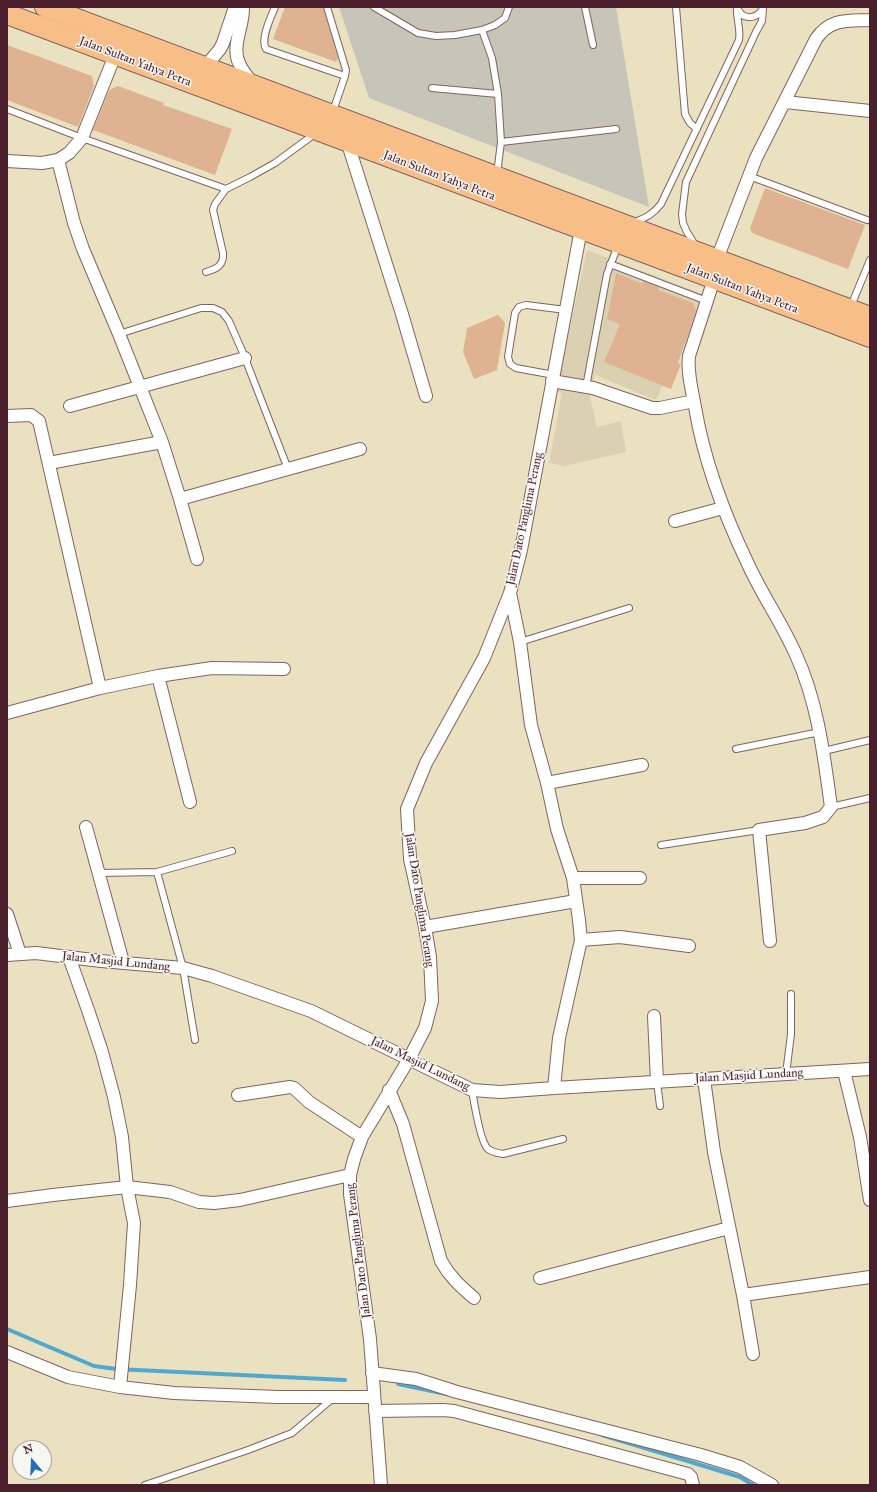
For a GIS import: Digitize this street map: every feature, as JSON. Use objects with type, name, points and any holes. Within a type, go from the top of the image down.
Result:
[{"type":"highway","name":"Jalan Sultan Yahya Petra","points":[[45,7],[497,177],[714,279],[870,337]]},
{"type":"highway","name":"Jalan Sultan Yahya Petra","points":[[7,14],[581,229],[621,234],[712,258],[870,317]]},
{"type":"street","points":[[204,67],[220,49],[235,7]]},
{"type":"street","points":[[243,7],[243,18],[236,47],[237,58],[242,69],[255,86]]},
{"type":"street","points":[[712,258],[750,176],[756,158],[821,31],[827,26],[835,23],[870,20]]},
{"type":"street","points":[[7,161],[42,163],[58,160],[70,153],[82,138],[115,54]]},
{"type":"street","points":[[784,102],[870,111]]},
{"type":"street","points":[[347,141],[401,310],[426,396]]},
{"type":"street","points":[[58,160],[74,223],[162,442],[197,559]]},
{"type":"street","name":"Jalan Dato Panglima Perang","points":[[381,1485],[370,1339],[350,1194],[350,1175],[362,1137],[409,1059],[425,1028],[432,1001],[430,957],[410,859],[407,809],[426,763],[484,658],[510,593],[521,550],[581,229]]},
{"type":"street","points":[[714,279],[689,356],[688,367],[698,430],[723,508],[748,564],[796,654],[807,683],[824,751],[832,807],[824,817],[811,821],[759,830],[770,941]]},
{"type":"street","points":[[70,406],[141,388],[245,358]]},
{"type":"street","points":[[553,378],[598,390],[652,408],[660,408],[694,401]]},
{"type":"street","points":[[7,416],[32,415],[39,421],[100,688]]},
{"type":"street","points":[[49,463],[162,442]]},
{"type":"street","points":[[180,499],[360,449]]},
{"type":"street","points":[[675,521],[723,508]]},
{"type":"street","points":[[510,593],[520,642],[532,725],[557,829],[573,878],[581,940],[559,1038],[554,1088]]},
{"type":"street","points":[[7,713],[100,688],[158,676],[212,668],[284,669]]},
{"type":"street","points":[[158,676],[190,802]]},
{"type":"street","points":[[547,783],[642,765]]},
{"type":"street","points":[[86,827],[123,962]]},
{"type":"street","points":[[573,878],[640,878]]},
{"type":"street","points":[[425,927],[576,901]]},
{"type":"street","points":[[7,914],[20,954]]},
{"type":"street","points":[[581,940],[620,937],[689,946]]},
{"type":"street","name":"Jalan Masjid Lundang","points":[[7,954],[36,953],[69,958],[183,968],[212,976],[311,1011],[472,1090],[500,1092],[870,1069]]},
{"type":"street","points":[[69,958],[93,1024],[114,1097],[122,1137],[127,1187],[134,1223],[130,1285],[121,1375]]},
{"type":"street","points":[[654,1016],[657,1082]]},
{"type":"street","points":[[844,1071],[860,1137],[870,1200]]},
{"type":"street","points":[[704,1079],[714,1152],[743,1295],[753,1354]]},
{"type":"street","points":[[238,1095],[290,1087],[294,1088],[309,1102],[362,1137]]},
{"type":"street","points":[[389,1090],[403,1124],[441,1261],[447,1273],[453,1280],[474,1298]]},
{"type":"street","points":[[7,1201],[127,1187],[170,1192],[199,1202],[214,1203],[240,1200],[350,1175]]},
{"type":"street","points":[[540,1278],[729,1228]]},
{"type":"street","points":[[743,1295],[870,1277]]},
{"type":"street","points":[[7,1352],[68,1377],[121,1375],[174,1393],[333,1398],[374,1397]]},
{"type":"street","points":[[372,1372],[416,1379],[457,1392],[701,1455],[740,1467],[772,1485]]},
{"type":"street","points":[[375,1411],[444,1410],[454,1412],[688,1474],[691,1477],[693,1485]]},
{"type":"lane","points":[[275,7],[264,38],[264,46],[266,48],[346,76]]},
{"type":"lane","points":[[327,7],[346,64],[346,76],[331,115]]},
{"type":"lane","points":[[374,7],[418,33],[436,36],[482,30],[496,25],[505,18],[509,7]]},
{"type":"lane","points":[[585,7],[593,45]]},
{"type":"lane","points":[[676,7],[685,114],[690,123],[697,129]]},
{"type":"lane","points":[[586,387],[607,274],[621,234],[653,214],[661,204],[739,40],[740,35],[737,7]]},
{"type":"lane","points":[[737,7],[741,14],[749,18],[758,16],[763,8]]},
{"type":"lane","points":[[712,258],[697,247],[683,223],[682,206],[686,182],[760,24],[763,8]]},
{"type":"lane","points":[[482,30],[492,58],[498,94],[501,142],[497,177]]},
{"type":"lane","points":[[432,88],[498,94]]},
{"type":"lane","points":[[7,109],[82,138],[226,189]]},
{"type":"lane","points":[[501,142],[616,129]]},
{"type":"lane","points":[[206,272],[219,267],[223,260],[213,210],[215,204],[226,189],[275,163],[318,130]]},
{"type":"lane","points":[[750,176],[867,220]]},
{"type":"lane","points":[[849,309],[870,260]]},
{"type":"lane","points":[[610,264],[707,301]]},
{"type":"lane","points":[[553,378],[516,368],[510,364],[508,357],[515,313],[519,307],[526,305],[566,310]]},
{"type":"lane","points":[[119,334],[200,308],[213,308],[222,312],[230,321],[288,469]]},
{"type":"lane","points":[[520,642],[629,608]]},
{"type":"lane","points":[[736,749],[820,732]]},
{"type":"lane","points":[[824,751],[870,740]]},
{"type":"lane","points":[[832,807],[870,798]]},
{"type":"lane","points":[[662,845],[759,830]]},
{"type":"lane","points":[[99,873],[157,872],[232,851]]},
{"type":"lane","points":[[157,872],[183,968],[195,1040]]},
{"type":"lane","points":[[786,1074],[791,1034],[791,994]]},
{"type":"lane","points":[[657,1082],[660,1106]]},
{"type":"lane","points":[[472,1090],[483,1140],[487,1148],[493,1152],[503,1154],[562,1139]]},
{"type":"lane","points":[[144,1485],[248,1450],[292,1433],[333,1398]]},
{"type":"shaded area","points":[[339,7],[616,7],[649,207],[369,98]]},
{"type":"shaded area","points":[[587,250],[705,295],[683,349],[679,347],[656,400],[595,375],[590,398],[597,427],[621,421],[626,452],[564,466],[549,463],[562,393],[556,391]]},
{"type":"building","points":[[285,7],[323,7],[338,58],[336,62],[273,39]]},
{"type":"building","points":[[7,45],[92,76],[94,86],[78,127],[7,100]]},
{"type":"building","points":[[118,86],[164,103],[163,105],[232,129],[215,175],[93,130],[109,90]]},
{"type":"building","points":[[765,188],[865,225],[848,269],[752,233],[750,228]]},
{"type":"building","points":[[616,273],[642,284],[643,281],[659,287],[658,290],[693,303],[696,311],[678,363],[681,364],[671,389],[604,362],[620,324],[607,319]]},
{"type":"building","points":[[498,315],[505,323],[497,370],[474,379],[463,352],[467,328]]},
{"type":"waterway","points":[[7,1329],[94,1366],[116,1369],[345,1380]]},
{"type":"waterway","points":[[398,1384],[446,1394]]},
{"type":"waterway","points":[[602,1435],[740,1477],[753,1485]]}]
